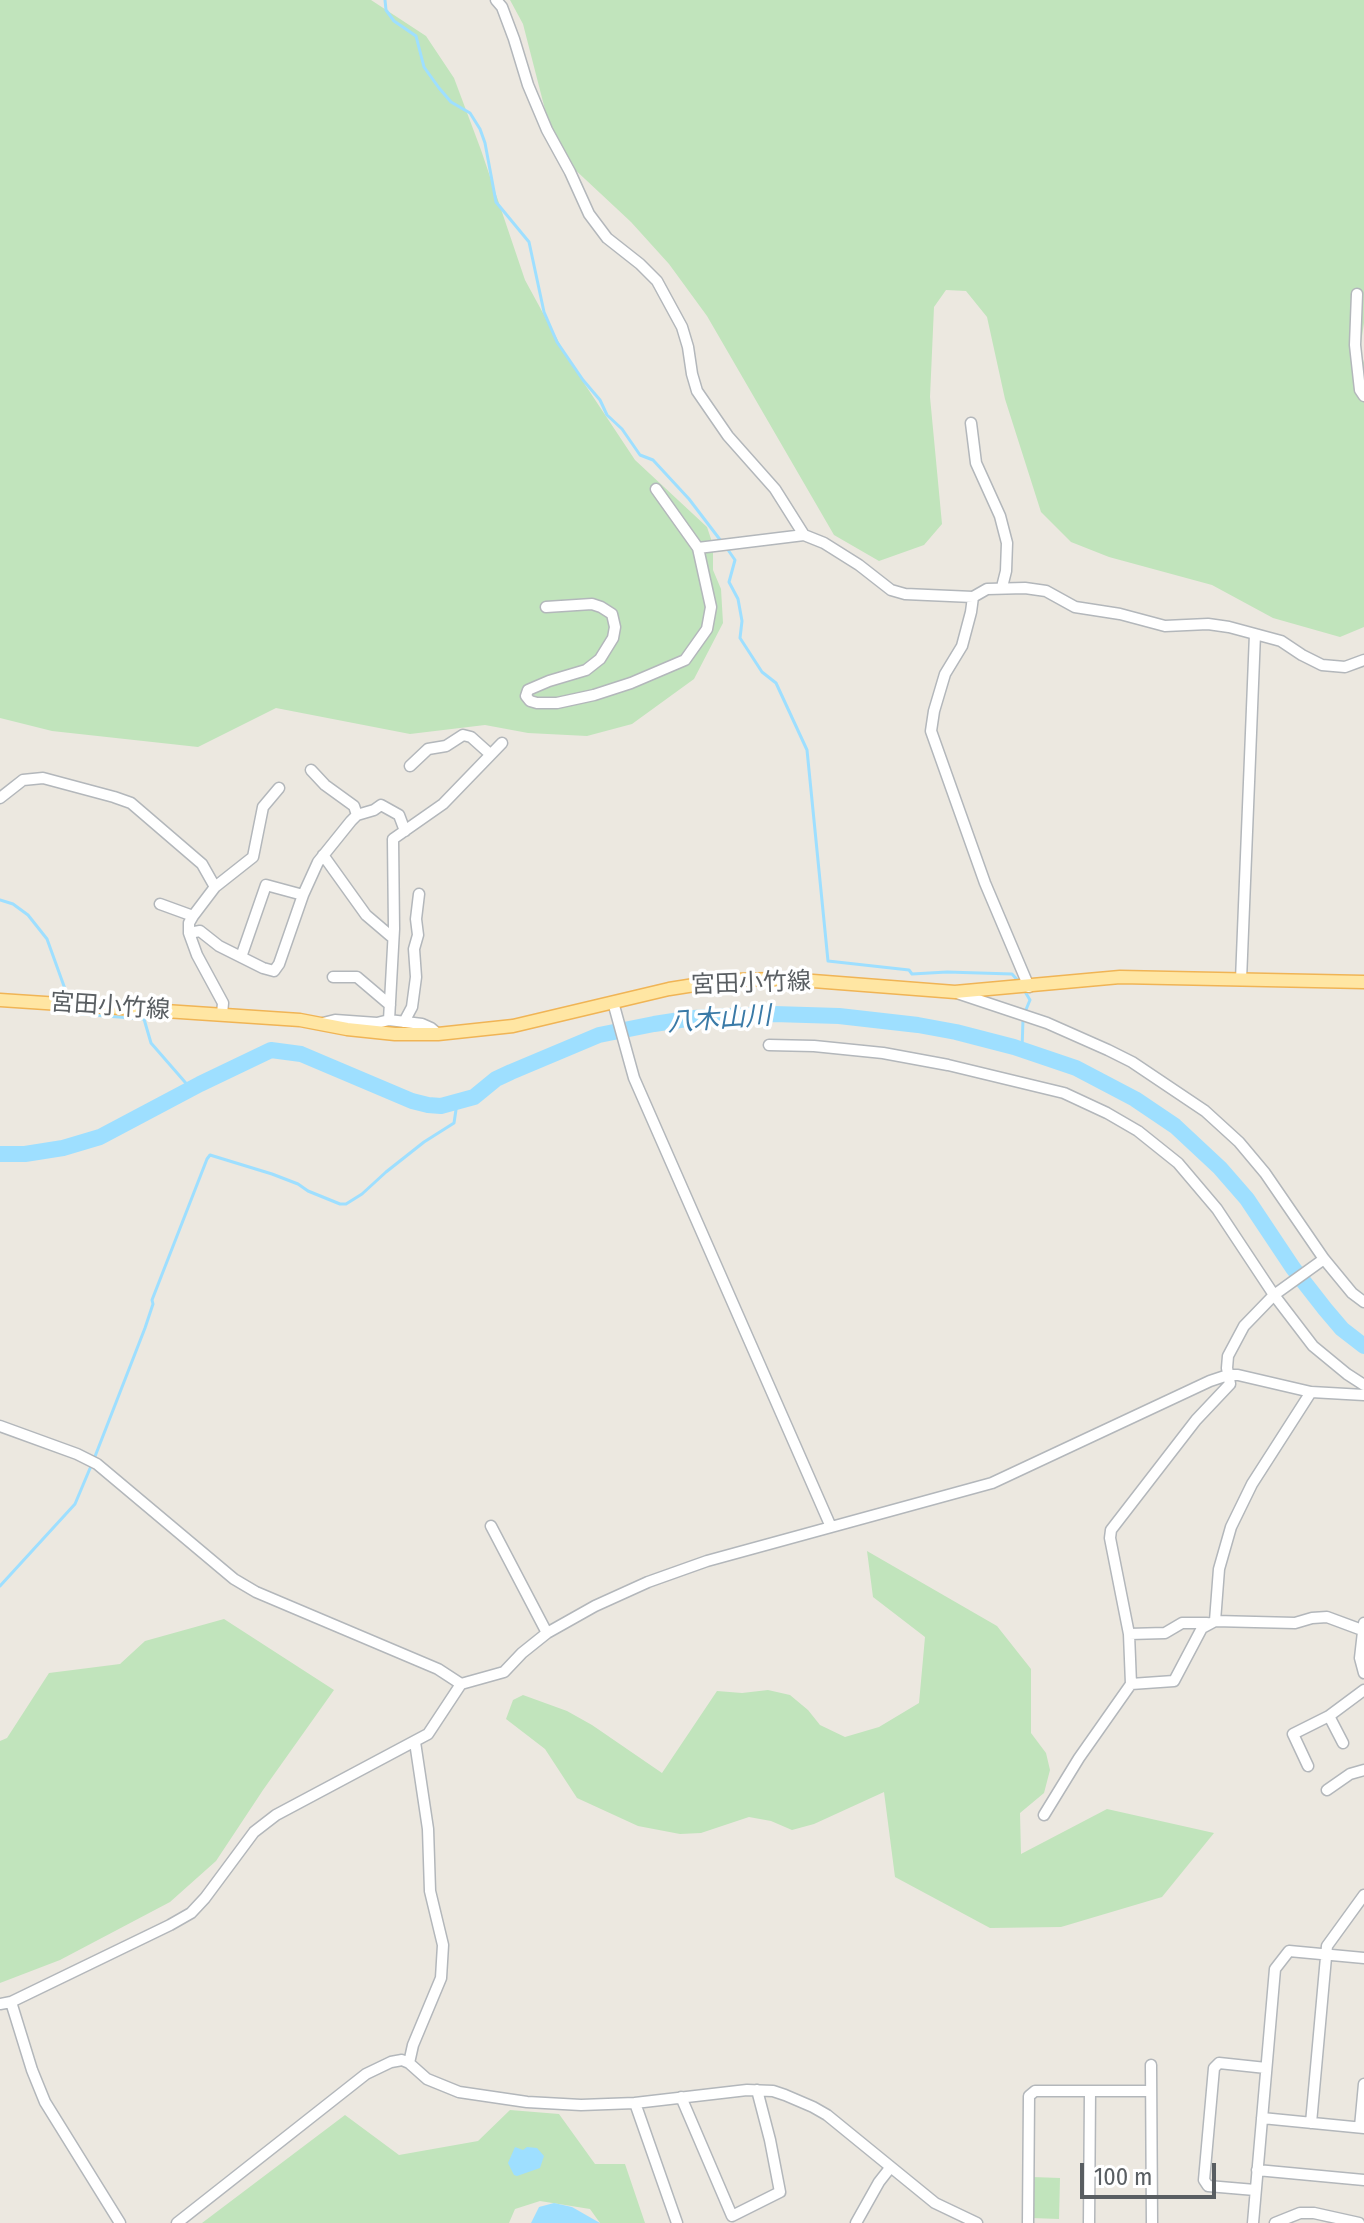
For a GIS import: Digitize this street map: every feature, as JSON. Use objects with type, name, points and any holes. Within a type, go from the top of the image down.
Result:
[{"type":"main road","name":"宮田小竹線","points":[[0,1000],[300,1020],[395,1034],[438,1034],[513,1026],[669,989],[726,980],[787,979],[955,992],[1120,977],[1364,982]]},
{"type":"street","points":[[496,0],[502,7],[547,130],[589,214],[607,238],[657,281],[682,327],[697,391],[728,436],[775,489],[804,535]]},
{"type":"street","points":[[1357,294],[1355,345],[1360,390],[1364,396]]},
{"type":"street","points":[[971,423],[976,463],[1000,516],[1007,543],[1002,587]]},
{"type":"street","points":[[546,607],[592,604],[612,614],[615,627],[613,638],[600,659],[586,670],[528,690],[526,696],[530,701],[557,703],[594,695],[685,660],[707,629],[711,607],[698,548],[656,489]]},
{"type":"street","points":[[698,548],[804,535],[824,543],[859,565],[891,590],[905,594],[973,597],[987,589],[1002,587],[1046,591],[1075,607],[1120,614],[1165,626],[1208,624],[1229,627],[1281,641],[1322,665],[1345,667],[1364,660]]},
{"type":"street","points":[[973,597],[962,646],[945,674],[931,731],[985,883],[1029,987]]},
{"type":"street","points":[[1241,980],[1255,634]]},
{"type":"street","points":[[410,766],[428,749],[446,746],[463,735],[471,737],[490,754]]},
{"type":"street","points":[[389,1020],[393,839],[443,804],[502,743]]},
{"type":"street","points":[[311,770],[325,785],[354,806],[357,815]]},
{"type":"street","points":[[0,798],[23,780],[43,778],[131,803],[202,864],[215,887]]},
{"type":"street","points":[[222,1014],[223,1003],[197,955],[189,933],[189,923],[215,887],[253,857],[263,807],[279,788]]},
{"type":"street","points":[[189,933],[200,931],[219,946],[274,971],[318,862],[357,815],[381,805],[399,815],[405,831]]},
{"type":"street","points":[[323,855],[366,915],[393,938]]},
{"type":"street","points":[[241,957],[266,885],[303,895]]},
{"type":"street","points":[[404,1022],[412,1007],[416,977],[414,949],[418,935],[419,894]]},
{"type":"street","points":[[160,904],[193,916]]},
{"type":"street","points":[[333,977],[357,977],[390,1005]]},
{"type":"street","points":[[955,992],[1047,1023],[1108,1050],[1132,1062],[1205,1111],[1239,1142],[1265,1173],[1324,1259],[1352,1293],[1364,1302]]},
{"type":"street","points":[[613,1002],[634,1078],[831,1527]]},
{"type":"street","points":[[319,1024],[335,1020],[377,1023],[389,1020],[422,1024],[438,1034]]},
{"type":"street","points":[[769,1045],[883,1053],[948,1065],[1064,1093],[1107,1113],[1138,1131],[1178,1163],[1217,1209],[1274,1295],[1313,1346],[1364,1385]]},
{"type":"street","points":[[1044,1815],[1131,1684],[1129,1634],[1111,1530],[1196,1420],[1230,1384],[1228,1356],[1244,1326],[1274,1295],[1324,1259]]},
{"type":"street","points":[[120,2223],[45,2102],[6,2003],[191,1913],[254,1832],[276,1815],[428,1734],[461,1684],[504,1672],[547,1633],[595,1606],[648,1582],[707,1561],[992,1483],[1228,1375],[1311,1392],[1364,1395]]},
{"type":"street","points":[[1131,1684],[1174,1681],[1202,1628],[1211,1622],[1219,1569],[1231,1527],[1252,1484],[1311,1392]]},
{"type":"street","points":[[0,1426],[97,1464],[234,1579],[438,1669],[461,1684]]},
{"type":"street","points":[[491,1526],[547,1633]]},
{"type":"street","points":[[1129,1634],[1165,1633],[1182,1623],[1295,1623],[1327,1617],[1363,1626],[1360,1658],[1364,1673]]},
{"type":"street","points":[[1308,1766],[1293,1734],[1329,1716],[1364,1690]]},
{"type":"street","points":[[1329,1716],[1343,1743]]},
{"type":"street","points":[[409,2063],[413,2045],[441,1978],[443,1945],[430,1891],[428,1829],[415,1742]]},
{"type":"street","points":[[1327,1790],[1350,1774],[1364,1770]]},
{"type":"street","points":[[1311,2123],[1327,1946],[1364,1895]]},
{"type":"street","points":[[1253,2223],[1275,1969],[1289,1951],[1364,1958]]},
{"type":"street","points":[[177,2223],[366,2074],[402,2060],[427,2079],[459,2092],[527,2102],[581,2105],[635,2103],[773,2091],[827,2115],[935,2203],[977,2223]]},
{"type":"street","points":[[1255,2190],[1208,2186],[1204,2180],[1214,2068],[1219,2063],[1266,2068]]},
{"type":"street","points":[[1151,2065],[1152,2223]]},
{"type":"street","points":[[1262,2118],[1362,2127],[1364,2084]]},
{"type":"street","points":[[681,2097],[732,2216],[780,2192],[757,2090]]},
{"type":"street","points":[[1028,2223],[1029,2096],[1035,2091],[1151,2091]]},
{"type":"street","points":[[1089,2223],[1090,2091]]},
{"type":"street","points":[[635,2103],[677,2223]]},
{"type":"street","points":[[856,2223],[890,2168]]},
{"type":"street","points":[[1257,2170],[1364,2180]]},
{"type":"street","points":[[1275,2223],[1300,2213],[1328,2215],[1359,2223]]},
{"type":"green space","points":[[0,0],[371,0],[426,36],[454,78],[525,280],[568,359],[635,460],[707,527],[713,545],[713,570],[721,589],[723,623],[694,679],[632,724],[587,736],[528,733],[485,725],[410,734],[276,708],[198,747],[52,731],[0,718]]},
{"type":"green space","points":[[510,0],[1364,0],[1364,323],[1360,349],[1364,363],[1364,627],[1340,637],[1273,618],[1212,585],[1109,557],[1071,542],[1041,512],[1005,399],[987,317],[966,291],[946,290],[934,307],[930,397],[942,524],[924,545],[879,561],[834,535],[707,316],[669,264],[631,222],[570,165],[550,129],[523,24]]},
{"type":"green space","points":[[867,1551],[997,1626],[1031,1669],[1031,1733],[1046,1753],[1050,1770],[1044,1793],[1020,1813],[1021,1854],[1107,1809],[1214,1833],[1162,1897],[1061,1927],[990,1928],[895,1877],[884,1792],[814,1824],[792,1830],[771,1821],[749,1817],[701,1833],[680,1834],[638,1826],[577,1798],[545,1749],[506,1719],[513,1700],[523,1695],[567,1711],[592,1725],[662,1773],[717,1691],[742,1693],[768,1690],[790,1695],[820,1725],[845,1737],[879,1727],[919,1703],[925,1637],[873,1597]]},
{"type":"green space","points":[[224,1619],[334,1690],[216,1861],[170,1902],[60,1960],[0,1983],[0,1741],[7,1738],[49,1673],[120,1664],[145,1641]]},
{"type":"green space","points":[[510,2110],[559,2114],[595,2164],[625,2164],[645,2223],[600,2223],[590,2209],[540,2201],[515,2209],[509,2223],[202,2223],[345,2115],[399,2155],[478,2141]]},
{"type":"green space","points":[[1032,2177],[1060,2178],[1059,2219],[1031,2218]]},
{"type":"water","points":[[515,2147],[523,2150],[527,2147],[537,2148],[544,2156],[540,2168],[514,2175],[508,2163]]},
{"type":"water","points":[[554,2203],[572,2207],[600,2223],[531,2223],[539,2207]]},
{"type":"waterway","points":[[385,0],[386,10],[394,21],[416,36],[424,67],[439,88],[451,102],[470,113],[480,129],[496,202],[529,242],[544,312],[557,342],[600,400],[607,415],[622,429],[640,455],[653,460],[689,499],[721,541]]},
{"type":"waterway","points":[[726,547],[735,560],[729,582],[738,599],[742,621],[740,638],[762,672],[776,683],[807,750],[828,961],[909,970],[912,974],[1012,974],[1020,983]]},
{"type":"waterway","points":[[0,900],[13,904],[28,915],[47,939],[69,1000]]},
{"type":"waterway","points":[[1024,990],[1030,1000],[1025,1012]]},
{"type":"waterway","points":[[72,1007],[81,1014],[144,1019],[151,1043],[191,1089]]},
{"type":"waterway","name":"八木山川","points":[[0,1154],[63,1148],[100,1137],[271,1050],[301,1054],[412,1101],[441,1106],[474,1097],[496,1079],[599,1035],[654,1024],[693,1018],[774,1014],[839,1016],[918,1025],[1014,1047],[1076,1068],[1135,1099],[1175,1126],[1220,1168],[1247,1199],[1325,1309],[1342,1329],[1364,1346]]},
{"type":"waterway","points":[[1022,1050],[1023,1019]]},
{"type":"waterway","points":[[94,1459],[145,1328],[152,1300],[210,1155],[272,1174],[346,1204],[424,1142],[454,1123],[457,1103]]},
{"type":"waterway","points":[[0,1586],[75,1504],[91,1466]]}]
